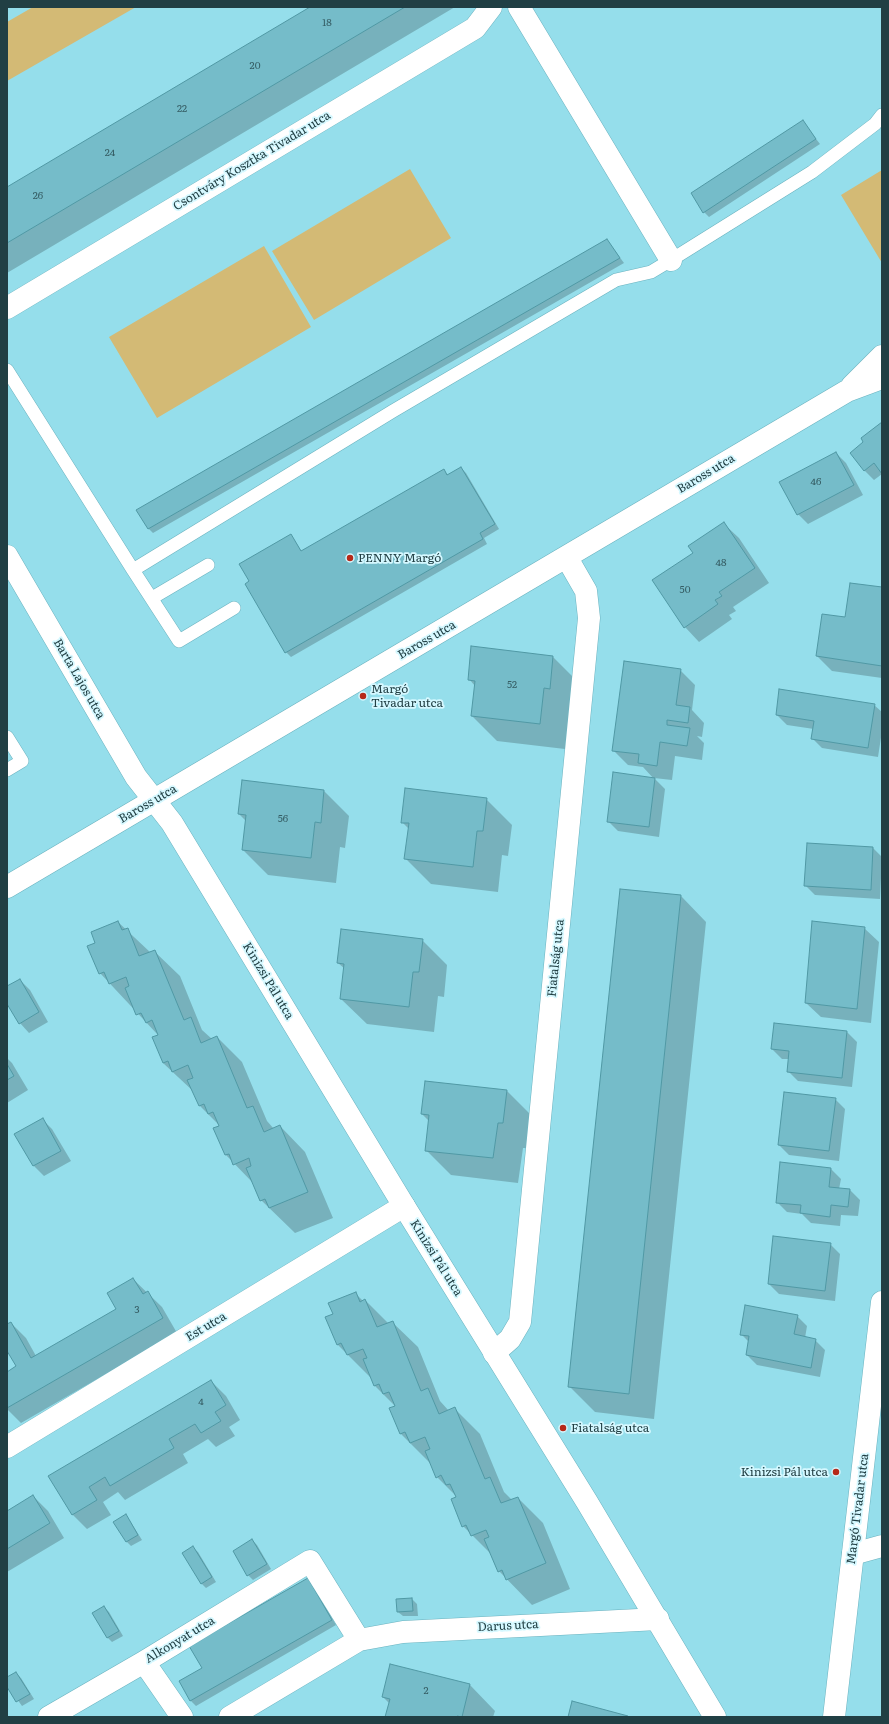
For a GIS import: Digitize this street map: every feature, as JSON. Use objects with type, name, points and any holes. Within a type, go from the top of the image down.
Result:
[{"type":"street","name":"Csontváry Kosztka Tivadar utca","points":[[7,308],[475,28],[491,7]]},
{"type":"street","points":[[519,7],[670,260]]},
{"type":"street","name":"Baross utca","points":[[847,391],[882,356]]},
{"type":"street","name":"Baross utca","points":[[7,887],[567,558],[847,391],[882,378]]},
{"type":"street","name":"Barta Lajos utca","points":[[7,556],[136,777],[154,801]]},
{"type":"street","name":"Fiatalság utca","points":[[494,1353],[510,1339],[520,1322],[589,618],[586,591],[567,558]]},
{"type":"street","name":"Kinizsi Pál utca","points":[[154,801],[172,823],[404,1206],[658,1619],[715,1717]]},
{"type":"street","name":"Est utca","points":[[7,1447],[404,1206]]},
{"type":"street","name":"Margó Tivadar utca","points":[[834,1717],[852,1554],[880,1332],[882,1302]]},
{"type":"street","points":[[852,1554],[882,1546]]},
{"type":"street","name":"Alkonyat utca","points":[[49,1717],[144,1662],[310,1561],[359,1640]]},
{"type":"street","name":"Darus utca","points":[[230,1717],[359,1640],[403,1632],[658,1619]]},
{"type":"street","points":[[144,1662],[182,1717]]},
{"type":"lane","points":[[134,570],[393,411],[616,280],[651,272],[812,172],[875,124],[882,115]]},
{"type":"lane","points":[[7,370],[179,641],[234,608]]},
{"type":"lane","points":[[152,598],[208,565]]},
{"type":"lane","points":[[7,737],[22,762],[7,770]]},
{"type":"shaded area","points":[[33,7],[136,7],[7,81],[7,22]]},
{"type":"shaded area","points":[[410,169],[451,238],[314,320],[272,251]]},
{"type":"shaded area","points":[[882,170],[882,263],[841,195]]},
{"type":"shaded area","points":[[264,246],[311,327],[157,418],[109,337]]},
{"type":"building","points":[[310,7],[405,7],[7,243],[7,187]]},
{"type":"building","points":[[803,120],[816,139],[703,213],[691,193]]},
{"type":"building","points":[[607,239],[620,258],[148,529],[136,510]]},
{"type":"building","points":[[882,422],[882,474],[874,463],[864,471],[850,453],[863,442],[861,438]]},
{"type":"building","points":[[836,452],[854,485],[797,515],[779,482]]},
{"type":"building","name":"PENNY Margó","points":[[461,467],[495,524],[480,533],[483,539],[285,653],[245,584],[249,581],[239,564],[291,534],[301,551],[444,469],[447,475]]},
{"type":"building","points":[[724,522],[755,568],[719,592],[722,596],[715,600],[718,604],[684,628],[652,580],[693,553],[688,546]]},
{"type":"building","points":[[850,583],[882,587],[882,666],[816,656],[822,614],[845,617]]},
{"type":"building","points":[[471,646],[553,656],[550,689],[544,688],[540,724],[471,716],[475,681],[468,680]]},
{"type":"building","points":[[624,661],[681,669],[676,705],[690,707],[688,723],[667,720],[667,725],[690,728],[687,746],[660,742],[657,766],[638,763],[639,754],[612,751]]},
{"type":"building","points":[[779,689],[875,704],[868,748],[811,739],[814,721],[776,715]]},
{"type":"building","points":[[613,772],[655,778],[649,827],[607,822]]},
{"type":"building","points":[[242,780],[324,790],[321,823],[315,822],[311,858],[242,850],[246,815],[238,814]]},
{"type":"building","points":[[405,788],[487,798],[483,831],[477,831],[473,867],[404,859],[409,823],[401,823]]},
{"type":"building","points":[[807,843],[873,847],[871,890],[804,886]]},
{"type":"building","points":[[620,889],[681,895],[629,1394],[568,1387]]},
{"type":"building","points":[[118,921],[122,930],[128,928],[139,956],[155,950],[184,1020],[191,1017],[201,1043],[217,1036],[247,1108],[253,1106],[264,1132],[280,1125],[308,1192],[269,1208],[265,1199],[260,1201],[246,1168],[251,1166],[249,1158],[233,1165],[229,1154],[225,1155],[213,1128],[219,1126],[213,1112],[208,1114],[204,1104],[199,1106],[187,1080],[193,1078],[188,1065],[172,1072],[168,1061],[163,1063],[152,1037],[158,1035],[152,1020],[146,1023],[141,1013],[136,1015],[125,988],[129,986],[126,977],[109,984],[104,972],[99,974],[87,946],[95,943],[91,932]]},
{"type":"building","points":[[812,921],[865,927],[857,1009],[805,1003]]},
{"type":"building","points":[[341,929],[423,939],[419,972],[413,972],[409,1007],[340,999],[344,964],[337,963]]},
{"type":"building","points":[[20,979],[39,1012],[19,1024],[7,1004],[7,986]]},
{"type":"building","points":[[774,1023],[847,1031],[842,1078],[787,1072],[789,1051],[771,1049]]},
{"type":"building","points":[[7,1064],[14,1076],[7,1080]]},
{"type":"building","points":[[425,1081],[507,1090],[503,1123],[498,1123],[493,1158],[425,1151],[429,1115],[421,1114]]},
{"type":"building","points":[[784,1092],[836,1098],[829,1151],[778,1145]]},
{"type":"building","points":[[43,1118],[61,1151],[33,1166],[14,1134]]},
{"type":"building","points":[[780,1162],[831,1168],[829,1187],[850,1189],[848,1207],[831,1205],[830,1217],[800,1213],[801,1205],[776,1203]]},
{"type":"building","points":[[773,1236],[831,1243],[825,1291],[768,1284]]},
{"type":"building","points":[[133,1278],[143,1294],[148,1291],[163,1318],[7,1408],[7,1372],[16,1366],[7,1351],[7,1324],[11,1322],[31,1358],[116,1309],[107,1293]]},
{"type":"building","points":[[356,1292],[360,1302],[365,1299],[377,1327],[393,1321],[421,1391],[428,1388],[439,1414],[455,1407],[485,1479],[490,1477],[501,1503],[518,1497],[546,1563],[506,1580],[502,1570],[498,1572],[484,1539],[489,1537],[486,1530],[471,1536],[466,1525],[462,1527],[451,1499],[456,1497],[450,1484],[446,1485],[441,1475],[436,1478],[425,1451],[430,1449],[425,1437],[410,1443],[405,1432],[400,1434],[389,1408],[395,1406],[389,1392],[383,1394],[379,1384],[374,1386],[363,1359],[367,1358],[363,1349],[347,1355],[341,1343],[337,1345],[325,1317],[333,1314],[328,1303]]},
{"type":"building","points":[[745,1305],[798,1315],[794,1334],[816,1339],[811,1368],[746,1355],[749,1336],[740,1335]]},
{"type":"building","points":[[211,1380],[226,1405],[215,1412],[221,1421],[201,1433],[195,1424],[169,1439],[174,1448],[110,1486],[105,1477],[89,1487],[97,1500],[72,1515],[48,1476]]},
{"type":"building","points":[[33,1495],[50,1523],[7,1549],[7,1511]]},
{"type":"building","points":[[126,1514],[138,1535],[126,1542],[113,1522]]},
{"type":"building","points":[[252,1539],[267,1564],[247,1576],[233,1551]]},
{"type":"building","points":[[193,1546],[212,1577],[201,1584],[182,1553]]},
{"type":"building","points":[[308,1578],[332,1620],[190,1701],[179,1681],[202,1668],[189,1646]]},
{"type":"building","points":[[412,1598],[413,1611],[397,1612],[396,1599]]},
{"type":"building","points":[[104,1606],[119,1631],[107,1638],[92,1613]]},
{"type":"building","points":[[390,1664],[470,1684],[462,1717],[385,1717],[390,1699],[382,1697]]},
{"type":"building","points":[[16,1672],[30,1694],[16,1702],[7,1687],[7,1677]]},
{"type":"building","points":[[572,1701],[628,1716],[628,1717],[568,1717]]},
{"type":"place","name":"PENNY Margó","points":[[350,558]]},
{"type":"place","name":"Margó Tivadar utca","points":[[363,696]]},
{"type":"place","name":"Fiatalság utca","points":[[563,1428]]},
{"type":"place","name":"Kinizsi Pál utca","points":[[836,1472]]}]
